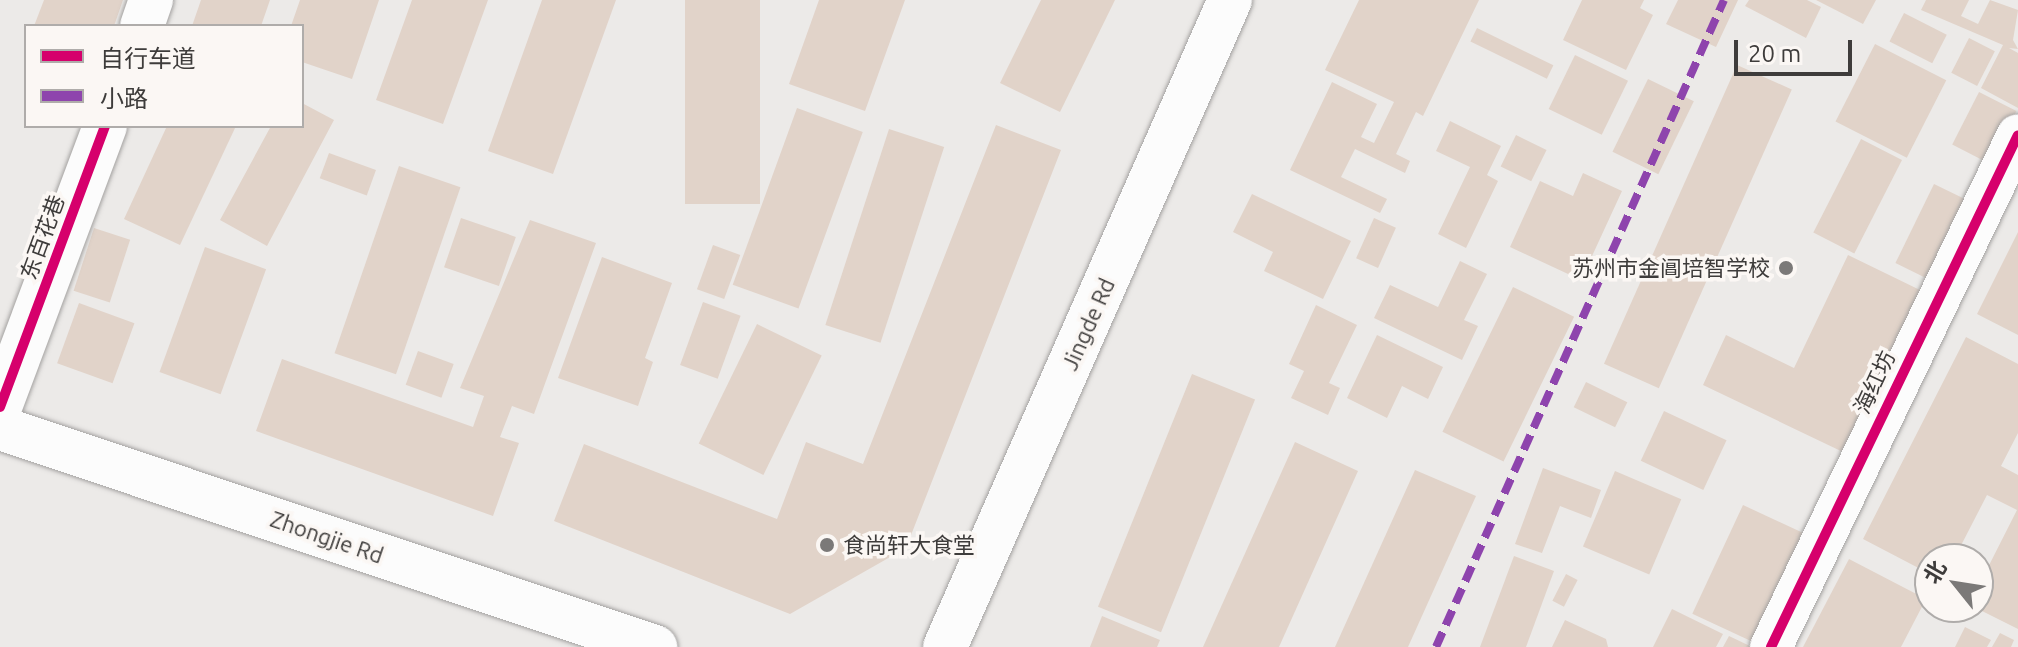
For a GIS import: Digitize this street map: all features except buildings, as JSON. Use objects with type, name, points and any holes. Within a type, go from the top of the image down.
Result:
[{"type":"main road","points":[[143,24],[151,0]]},
{"type":"main road","name":"Jingde Rd","points":[[945,647],[1230,0]]},
{"type":"main road","name":"东百花巷","points":[[0,407],[104,128]]},
{"type":"main road","name":"Zhongjie Rd","points":[[0,428],[655,647]]},
{"type":"street","name":"海红坊","points":[[1771,647],[2018,135]]},
{"type":"marked path","points":[[1436,647],[1724,0]]},
{"type":"cycle path","points":[[0,407],[104,128]]},
{"type":"cycle path","points":[[1771,647],[2018,135]]},
{"type":"place","name":"苏州市金阊培智学校","points":[[1786,268]]},
{"type":"place","name":"食尚轩大食堂","points":[[827,545]]}]
